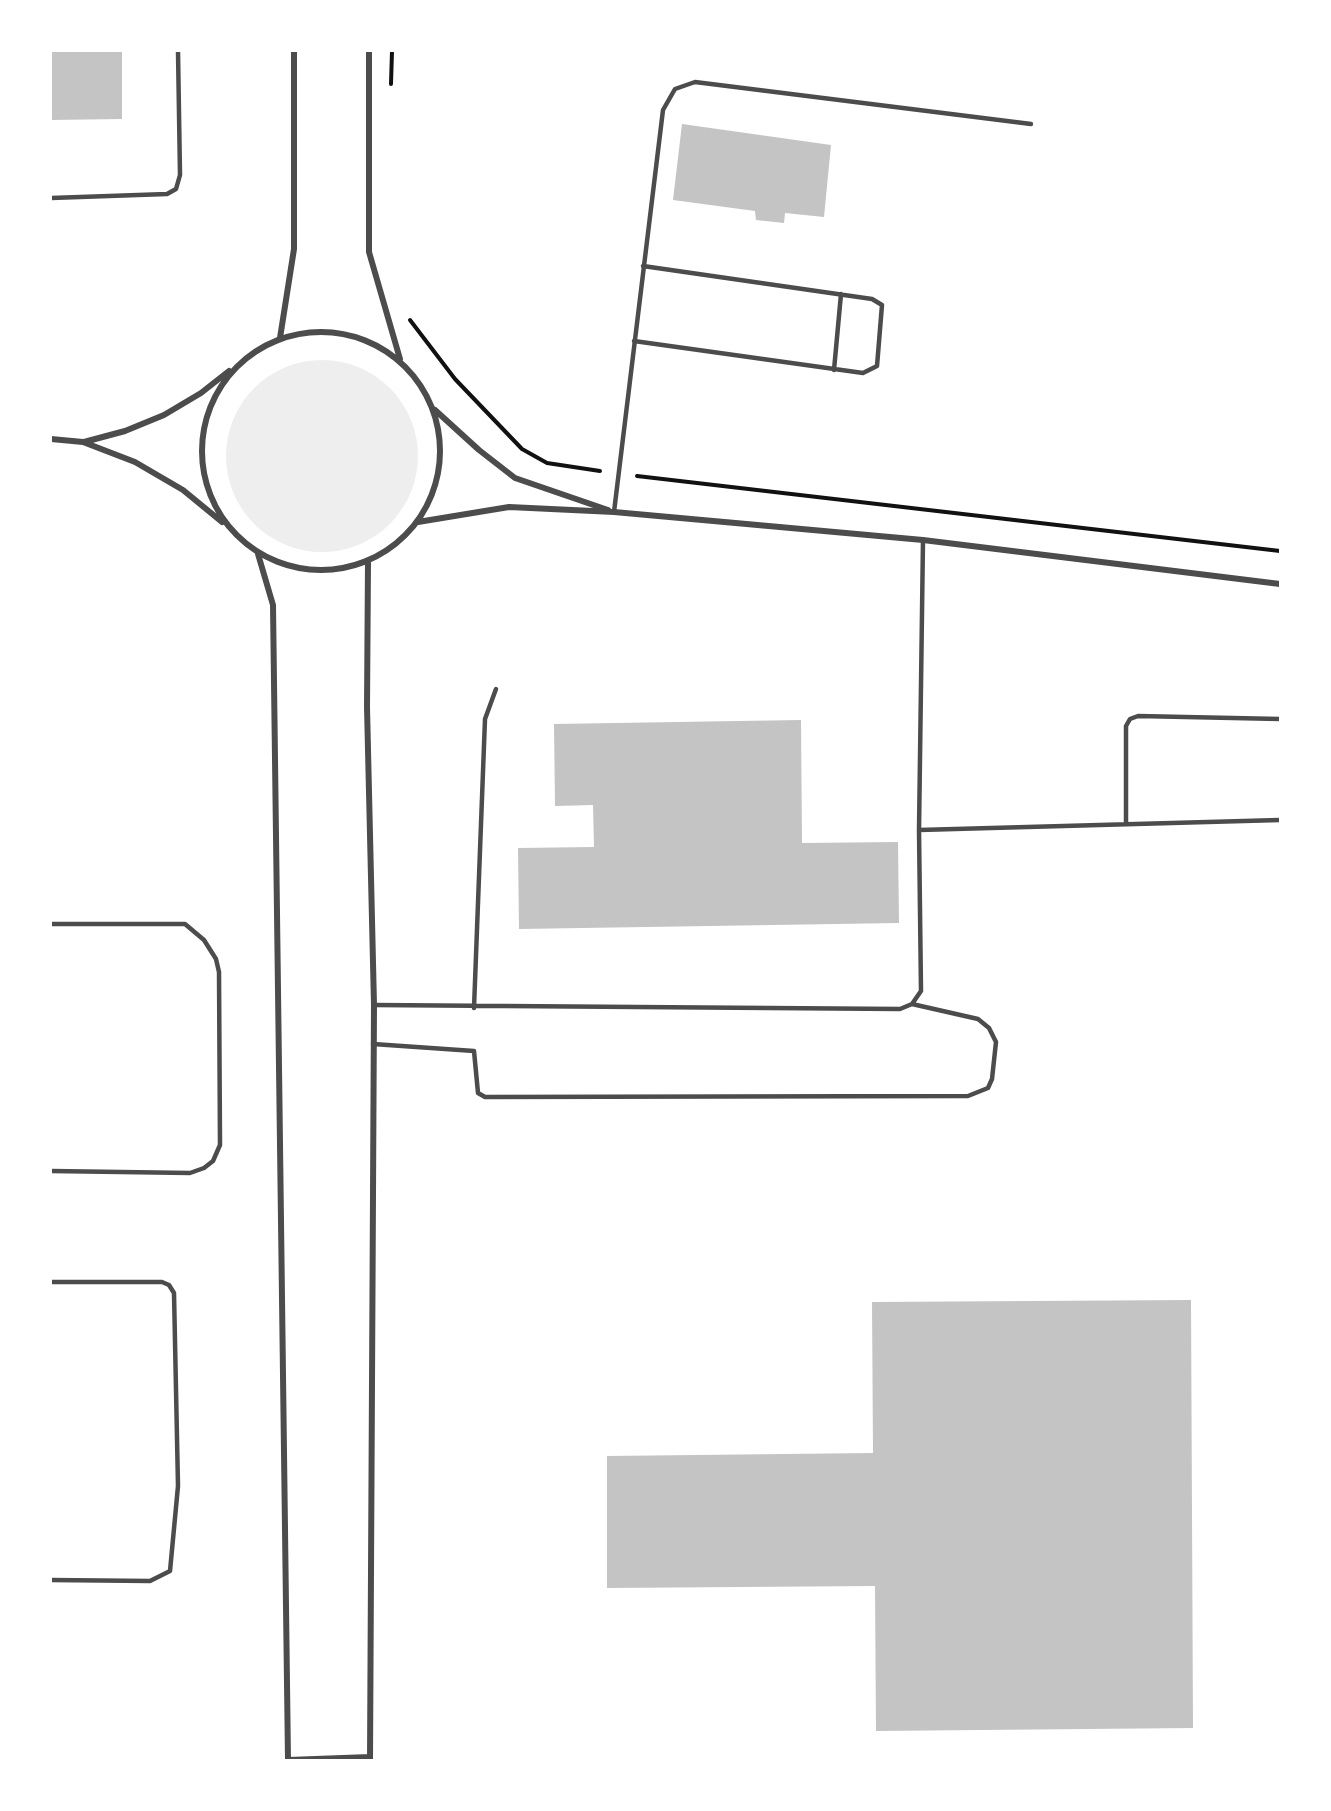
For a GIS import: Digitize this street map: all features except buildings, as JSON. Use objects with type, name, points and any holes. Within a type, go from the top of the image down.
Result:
[{"type":"street","points":[[280,338],[294,249],[294,51]]},
{"type":"street","points":[[369,51],[369,252],[401,360],[435,410],[479,450],[515,477],[614,512]]},
{"type":"street","points":[[83,442],[125,431],[164,415],[201,393],[234,367],[280,338],[322,331],[364,338],[401,360]]},
{"type":"street","points":[[226,526],[206,488],[201,445],[210,403],[234,367]]},
{"type":"street","points":[[51,439],[83,442],[135,462],[183,490],[258,554],[293,568],[331,571],[368,561],[418,522],[436,487],[442,448],[435,410]]},
{"type":"street","points":[[418,522],[509,507],[614,512],[923,540],[1280,584]]},
{"type":"street","points":[[258,554],[273,605],[288,1760],[370,1759],[374,1005],[367,707],[368,561]]},
{"type":"lane","points":[[51,198],[167,194],[176,189],[180,175],[178,51]]},
{"type":"lane","points":[[614,512],[663,110],[675,89],[695,82],[1031,124]]},
{"type":"lane","points":[[634,341],[863,374],[877,366],[882,305],[872,298],[643,266]]},
{"type":"lane","points":[[834,370],[841,294]]},
{"type":"lane","points":[[374,1005],[474,1008],[900,1009],[912,1004],[921,992],[918,830],[923,540]]},
{"type":"lane","points":[[474,1008],[485,719],[496,689]]},
{"type":"lane","points":[[1126,824],[1126,726],[1130,719],[1138,716],[1280,719]]},
{"type":"lane","points":[[918,830],[1280,820]]},
{"type":"lane","points":[[51,924],[185,924],[204,940],[216,959],[219,972],[220,1097],[220,1145],[213,1161],[204,1168],[190,1173],[51,1171]]},
{"type":"lane","points":[[373,1044],[474,1051],[478,1093],[485,1097],[968,1096],[988,1088],[992,1079],[996,1042],[989,1028],[978,1019],[912,1004]]},
{"type":"lane","points":[[51,1282],[162,1282],[169,1285],[174,1293],[178,1486],[170,1571],[150,1581],[51,1580]]},
{"type":"path","points":[[391,87],[392,51]]},
{"type":"path","points":[[405,312],[455,379],[522,449],[534,457],[560,466],[1280,551]]},
{"type":"shaded area","points":[[322,360],[350,364],[375,376],[390,388],[402,403],[414,428],[418,456],[414,484],[402,509],[390,524],[375,536],[350,548],[322,552],[294,548],[269,536],[254,524],[242,509],[230,484],[226,456],[230,428],[242,403],[254,388],[269,376],[294,364]]}]
